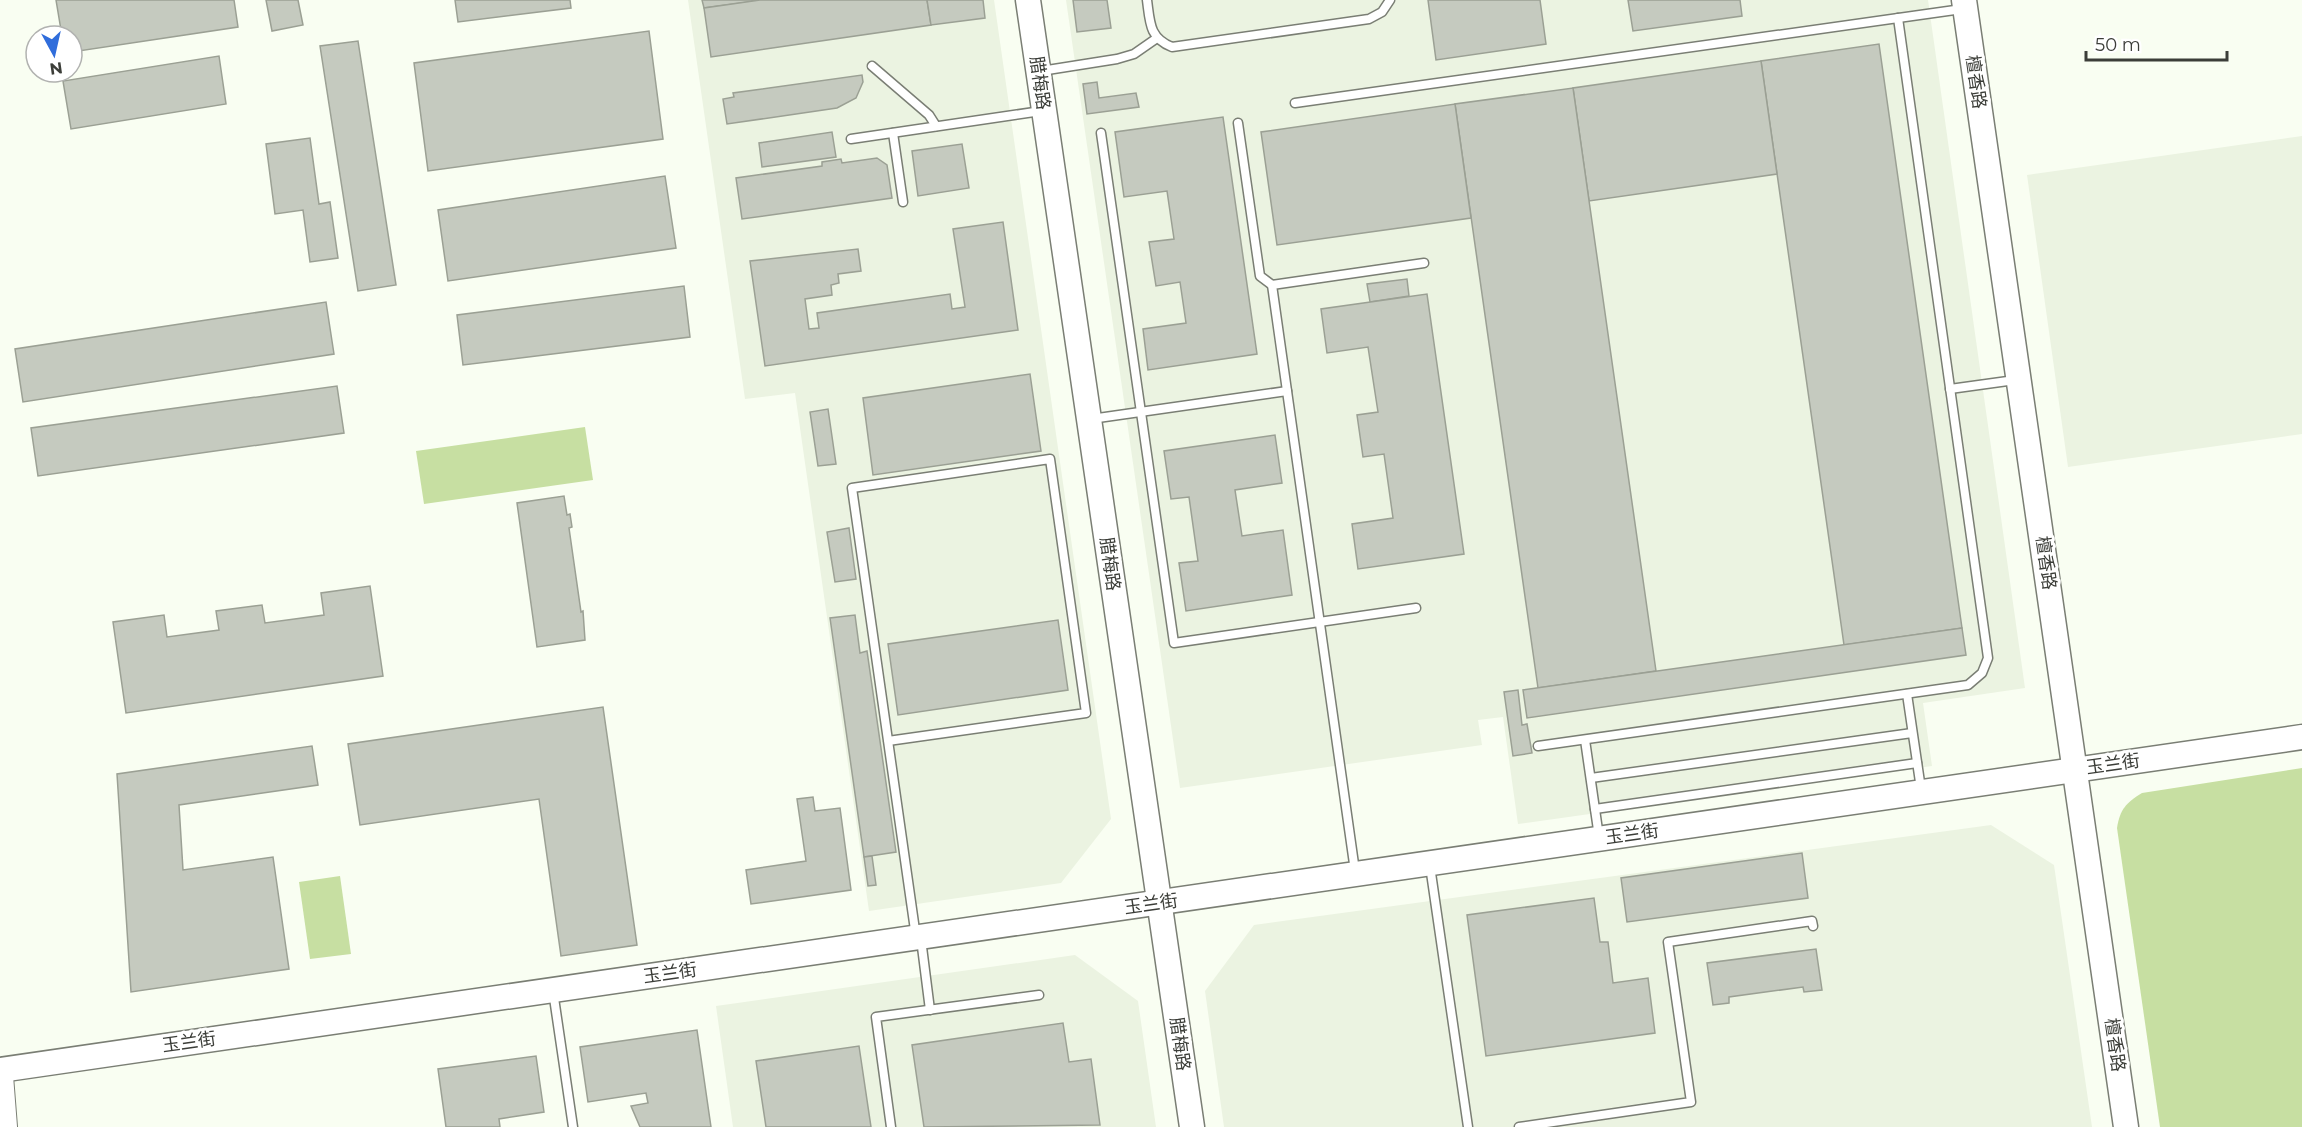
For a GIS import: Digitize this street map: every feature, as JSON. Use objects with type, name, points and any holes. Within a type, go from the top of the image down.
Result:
[{"type":"main road","points":[[0,1076],[4,1127]]},
{"type":"street","name":"腊梅路","points":[[1028,0],[1192,1127]]},
{"type":"street","name":"檀香路","points":[[1965,4],[2126,1127]]},
{"type":"street","name":"玉兰街","points":[[0,1070],[2302,737]]},
{"type":"lane","points":[[1147,0],[1151,32],[1172,47],[1369,19],[1382,12],[1390,0]]},
{"type":"lane","points":[[1295,103],[1898,18],[1965,4]]},
{"type":"lane","points":[[1538,746],[1968,685],[1982,673],[1988,658],[1898,18]]},
{"type":"lane","points":[[1039,71],[1117,59],[1134,54],[1157,38]]},
{"type":"lane","points":[[872,66],[929,114],[936,126]]},
{"type":"lane","points":[[851,139],[1044,111]]},
{"type":"lane","points":[[1238,123],[1260,276],[1272,285],[1355,874]]},
{"type":"lane","points":[[893,133],[903,202]]},
{"type":"lane","points":[[1101,133],[1174,642],[1416,608]]},
{"type":"lane","points":[[1272,285],[1424,263]]},
{"type":"lane","points":[[1950,389],[2019,379]]},
{"type":"lane","points":[[1089,419],[1287,391]]},
{"type":"lane","points":[[888,741],[1086,713],[1050,459],[852,488],[888,741],[930,1010]]},
{"type":"lane","points":[[1907,694],[1921,792]]},
{"type":"lane","points":[[1591,778],[1912,733]]},
{"type":"lane","points":[[1586,740],[1599,839]]},
{"type":"lane","points":[[1595,809],[1917,763]]},
{"type":"lane","points":[[1430,864],[1468,1127]]},
{"type":"lane","points":[[1520,1127],[1691,1102],[1668,942],[1812,921],[1813,926]]},
{"type":"lane","points":[[553,990],[573,1127]]},
{"type":"lane","points":[[891,1127],[876,1017],[1039,995]]},
{"type":"shaded area","points":[[688,0],[994,0],[1111,819],[1061,883],[869,911],[795,393],[745,399]]},
{"type":"shaded area","points":[[1066,0],[1928,0],[2025,688],[1923,703],[1932,766],[1518,824],[1503,717],[1478,720],[1482,745],[1180,788]]},
{"type":"shaded area","points":[[2302,136],[2302,434],[2068,467],[2027,175]]},
{"type":"shaded area","points":[[1991,825],[2054,865],[2092,1127],[1224,1127],[1205,991],[1254,925]]},
{"type":"shaded area","points":[[1075,955],[1138,1001],[1156,1127],[733,1127],[716,1006]]},
{"type":"green space","points":[[585,427],[593,480],[424,504],[416,451]]},
{"type":"green space","points":[[2302,768],[2302,1127],[2160,1127],[2117,828],[2120,816],[2128,803],[2142,793]]},
{"type":"green space","points":[[340,876],[351,954],[310,959],[299,882]]},
{"type":"building","points":[[56,0],[234,0],[238,27],[84,50],[84,24],[60,24]]},
{"type":"building","points":[[266,0],[298,0],[303,25],[272,31]]},
{"type":"building","points":[[455,0],[570,0],[571,8],[458,22]]},
{"type":"building","points":[[702,0],[756,0],[756,1],[704,8]]},
{"type":"building","points":[[760,0],[927,0],[931,25],[711,57],[704,8]]},
{"type":"building","points":[[927,0],[983,0],[985,18],[931,25]]},
{"type":"building","points":[[1073,0],[1107,0],[1111,28],[1077,32]]},
{"type":"building","points":[[1428,0],[1540,0],[1546,44],[1436,60]]},
{"type":"building","points":[[1628,0],[1740,0],[1742,16],[1633,31]]},
{"type":"building","points":[[649,31],[663,139],[428,171],[414,63]]},
{"type":"building","points":[[358,41],[396,285],[358,291],[320,46]]},
{"type":"building","points":[[1879,44],[1962,628],[1844,645],[1761,61]]},
{"type":"building","points":[[219,56],[226,104],[71,129],[64,84],[84,84],[84,78]]},
{"type":"building","points":[[1761,61],[1777,174],[1589,201],[1573,88]]},
{"type":"building","points":[[862,75],[863,82],[856,98],[837,108],[727,124],[723,99],[734,97],[733,93]]},
{"type":"building","points":[[1097,82],[1099,98],[1136,93],[1139,107],[1087,114],[1083,84]]},
{"type":"building","points":[[1573,88],[1656,671],[1538,688],[1455,104]]},
{"type":"building","points":[[1455,104],[1471,218],[1277,245],[1261,132]]},
{"type":"building","points":[[1223,117],[1257,354],[1148,370],[1143,329],[1186,323],[1180,282],[1156,286],[1149,242],[1174,239],[1167,191],[1124,197],[1115,132]]},
{"type":"building","points":[[832,132],[836,157],[762,167],[759,143]]},
{"type":"building","points":[[310,138],[319,204],[330,202],[338,258],[310,262],[303,210],[275,214],[266,144]]},
{"type":"building","points":[[962,144],[969,188],[918,196],[912,151]]},
{"type":"building","points":[[877,158],[887,165],[892,198],[742,219],[736,178],[822,166],[822,162],[841,159],[842,163]]},
{"type":"building","points":[[665,176],[676,248],[448,281],[438,210]]},
{"type":"building","points":[[1003,222],[1018,330],[765,366],[750,261],[858,249],[861,271],[838,274],[839,283],[831,285],[832,295],[805,299],[809,329],[819,328],[817,313],[950,294],[952,309],[965,307],[953,229]]},
{"type":"building","points":[[1407,279],[1409,296],[1370,302],[1367,284]]},
{"type":"building","points":[[684,286],[690,337],[463,365],[457,315]]},
{"type":"building","points":[[1427,294],[1464,554],[1358,569],[1352,524],[1393,518],[1384,454],[1363,457],[1357,415],[1378,412],[1368,347],[1327,353],[1321,309]]},
{"type":"building","points":[[326,302],[334,354],[23,402],[15,349]]},
{"type":"building","points":[[1030,374],[1041,451],[873,475],[863,398]]},
{"type":"building","points":[[337,386],[344,433],[38,476],[31,428]]},
{"type":"building","points":[[828,409],[836,464],[818,466],[810,412]]},
{"type":"building","points":[[1275,435],[1282,483],[1235,490],[1242,536],[1283,530],[1292,595],[1186,611],[1179,563],[1198,561],[1189,497],[1171,499],[1164,451]]},
{"type":"building","points":[[564,496],[567,515],[570,514],[572,527],[569,528],[581,612],[583,611],[585,640],[537,647],[517,503]]},
{"type":"building","points":[[849,528],[856,579],[835,582],[827,532]]},
{"type":"building","points":[[370,586],[383,676],[126,713],[113,622],[164,615],[167,637],[219,630],[216,611],[262,605],[265,623],[324,615],[321,593]]},
{"type":"building","points":[[855,615],[860,653],[867,651],[896,852],[864,857],[830,618]]},
{"type":"building","points":[[1058,620],[1068,690],[898,715],[888,644]]},
{"type":"building","points":[[1962,628],[1966,655],[1527,718],[1523,690]]},
{"type":"building","points":[[1518,690],[1522,725],[1527,724],[1532,753],[1513,756],[1504,692]]},
{"type":"building","points":[[603,707],[637,945],[561,956],[539,799],[360,825],[348,744]]},
{"type":"building","points":[[312,746],[318,785],[179,805],[183,870],[273,857],[289,969],[131,992],[117,774]]},
{"type":"building","points":[[813,797],[815,811],[840,808],[851,890],[751,904],[746,870],[806,861],[797,799]]},
{"type":"building","points":[[1802,853],[1808,898],[1627,922],[1621,878]]},
{"type":"building","points":[[872,856],[876,885],[868,886],[864,857]]},
{"type":"building","points":[[1594,898],[1600,942],[1608,942],[1613,983],[1648,978],[1655,1033],[1486,1056],[1467,915]]},
{"type":"building","points":[[1816,949],[1822,990],[1804,992],[1803,987],[1729,997],[1729,1003],[1713,1005],[1707,963]]},
{"type":"building","points":[[1063,1023],[1069,1062],[1091,1059],[1100,1125],[924,1127],[912,1045]]},
{"type":"building","points":[[697,1030],[711,1127],[640,1127],[631,1106],[648,1103],[646,1093],[588,1102],[580,1047]]},
{"type":"building","points":[[859,1046],[871,1127],[766,1127],[756,1061]]},
{"type":"building","points":[[536,1056],[544,1112],[499,1119],[500,1127],[446,1127],[438,1069]]}]
